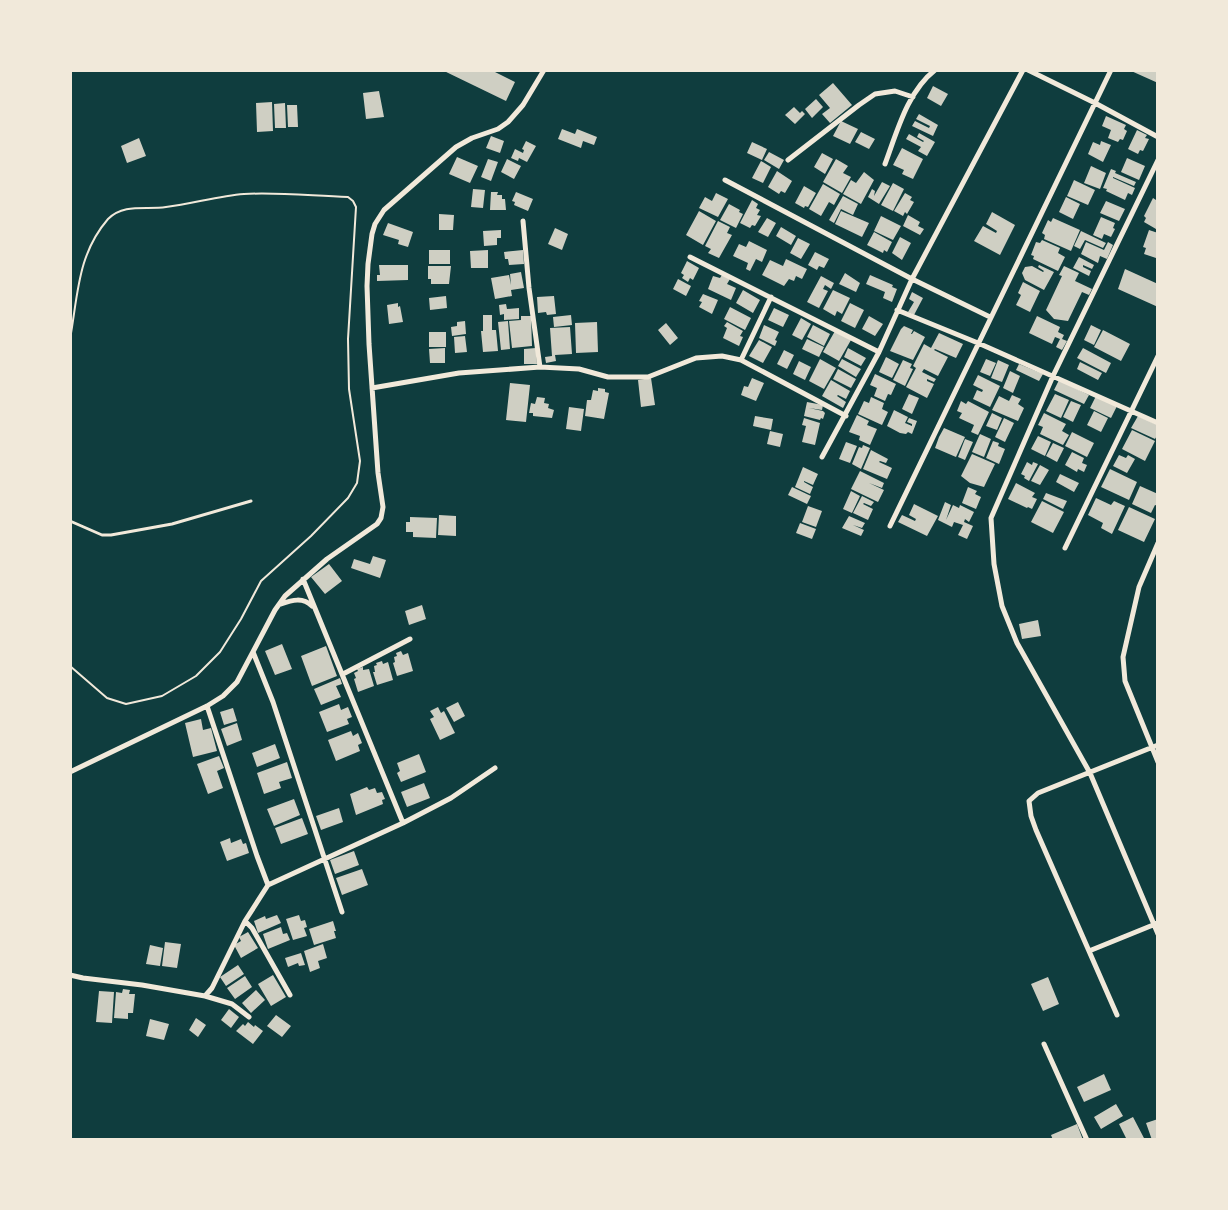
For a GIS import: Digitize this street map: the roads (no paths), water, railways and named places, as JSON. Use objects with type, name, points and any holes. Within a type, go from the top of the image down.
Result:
[{"type":"street","points":[[70,772],[207,706],[232,688],[285,596],[327,559],[373,529],[381,518],[383,507],[378,473],[367,286],[375,224],[384,210],[456,147],[508,122],[523,105],[544,70]]},
{"type":"street","points":[[885,164],[906,109],[921,83],[935,70]]},
{"type":"street","points":[[822,457],[879,352],[912,279],[1025,70],[1158,137]]},
{"type":"street","points":[[890,526],[1111,70]]},
{"type":"street","points":[[788,160],[875,94],[895,91],[913,97]]},
{"type":"street","points":[[1158,160],[1053,376],[991,518],[994,564],[1002,606],[1017,643],[1090,773],[1158,934]]},
{"type":"street","points":[[725,180],[990,317]]},
{"type":"street","points":[[523,221],[540,367]]},
{"type":"street","points":[[690,257],[879,352]]},
{"type":"street","points":[[741,360],[771,297]]},
{"type":"street","points":[[897,310],[1158,423]]},
{"type":"street","points":[[372,388],[459,373],[540,367],[579,369],[608,377],[635,378],[655,375],[696,358],[722,356],[741,360],[846,416]]},
{"type":"street","points":[[1065,548],[1158,356]]},
{"type":"street","points":[[1158,543],[1139,587],[1123,657],[1125,681],[1155,746],[1158,762]]},
{"type":"street","points":[[303,579],[403,823]]},
{"type":"street","points":[[279,604],[301,600],[310,603],[316,610]]},
{"type":"street","points":[[343,674],[410,639]]},
{"type":"street","points":[[253,651],[273,702],[342,912]]},
{"type":"street","points":[[207,706],[268,885]]},
{"type":"street","points":[[1117,1015],[1028,807],[1032,796],[1155,746]]},
{"type":"street","points":[[205,996],[268,885],[403,823],[451,798],[495,768]]},
{"type":"street","points":[[245,921],[290,995]]},
{"type":"street","points":[[1089,951],[1156,924]]},
{"type":"street","points":[[70,975],[205,996],[232,1004],[249,1017]]},
{"type":"street","points":[[1044,1044],[1087,1140]]},
{"type":"lane","points":[[70,521],[102,535],[111,535],[172,524],[251,501]]}]
